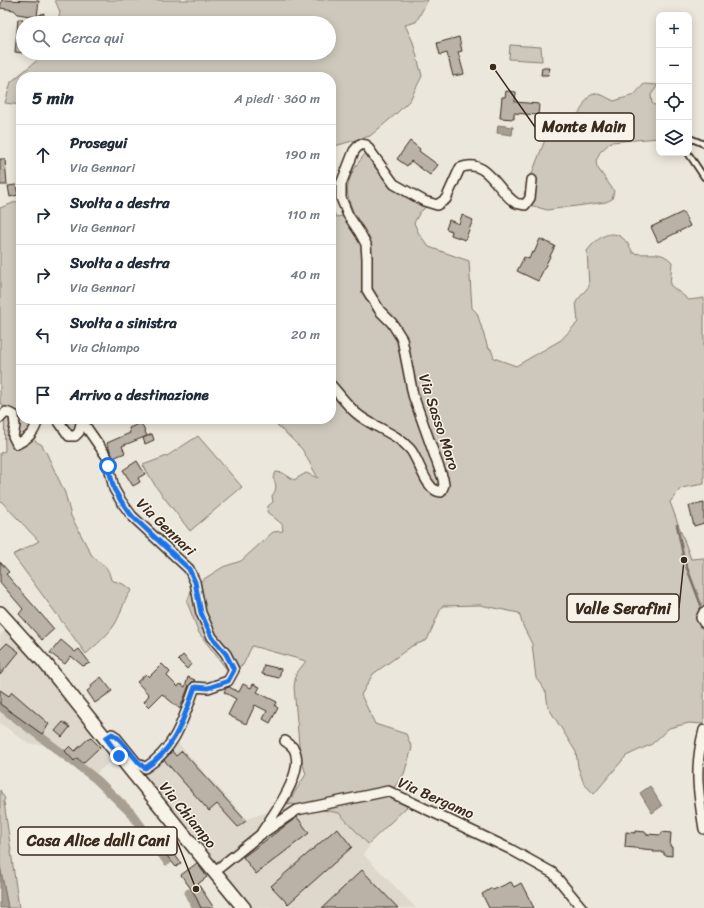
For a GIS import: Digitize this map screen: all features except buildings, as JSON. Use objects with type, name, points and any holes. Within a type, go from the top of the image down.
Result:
[{"type":"main road","name":"Via Chiampo","points":[[0,613],[45,663],[244,908]]},
{"type":"street","name":"Via Sasso Moro","points":[[336,391],[356,413],[402,440],[414,453],[428,484],[433,490],[441,492],[444,485],[443,479],[413,395],[402,339],[392,323],[380,311],[367,290],[366,244],[348,215],[341,198],[341,184],[354,150],[360,144],[366,145],[394,184],[424,201],[437,205],[446,199],[460,168],[466,165],[484,170],[516,203],[525,204],[530,198],[532,180]]},
{"type":"street","points":[[0,418],[6,412],[14,415],[16,426],[12,436],[17,444],[26,440],[36,430],[37,424]]},
{"type":"street","points":[[61,424],[69,436],[75,436],[79,432],[81,424]]},
{"type":"street","name":"Via Gennari","points":[[85,424],[107,457],[114,489],[121,501],[132,516],[189,569],[195,582],[201,613],[212,637],[226,654],[234,670],[228,681],[208,688],[195,687],[174,741],[145,768],[136,762],[115,736],[112,734],[106,738]]},
{"type":"street","points":[[704,612],[701,618],[704,623]]},
{"type":"street","points":[[704,730],[698,753],[697,769],[704,829]]},
{"type":"street","name":"Via Bergamo","points":[[260,835],[283,798],[296,770],[297,757],[294,748],[285,741]]},
{"type":"street","name":"Via Bergamo","points":[[214,872],[260,835],[297,810],[388,791],[510,849],[553,873],[582,908]]},
{"type":"lane","points":[[692,139],[704,144]]},
{"type":"lane","points":[[690,156],[704,177]]},
{"type":"shaded area","points":[[55,0],[428,0],[416,22],[405,25],[413,42],[422,76],[410,100],[370,136],[336,146],[336,72],[23,72],[38,60],[336,60],[336,16],[59,16],[60,12]]},
{"type":"shaded area","points":[[510,45],[541,47],[542,61],[509,59]]},
{"type":"shaded area","points":[[16,78],[16,104],[5,103],[11,82]]},
{"type":"shaded area","points":[[644,84],[656,85],[656,88],[651,95],[652,103],[656,106],[656,138],[611,142],[600,152],[596,161],[597,167],[614,191],[612,199],[606,202],[547,210],[530,205],[524,194],[555,114],[564,120],[576,116],[588,97],[593,93],[602,95],[614,101],[634,95]]},
{"type":"shaded area","points":[[498,125],[513,127],[512,135],[497,133]]},
{"type":"shaded area","points":[[369,150],[402,189],[427,206],[420,212],[414,223],[419,234],[429,247],[469,261],[472,308],[477,313],[488,348],[491,349],[494,358],[516,366],[561,340],[578,322],[576,302],[589,286],[587,251],[593,244],[605,235],[612,234],[623,238],[633,253],[659,254],[668,258],[672,262],[670,285],[689,300],[704,298],[704,484],[681,488],[670,502],[691,559],[704,558],[704,724],[689,723],[669,728],[652,744],[626,756],[594,794],[584,784],[578,767],[576,752],[548,707],[546,692],[536,678],[532,644],[523,626],[519,613],[480,605],[442,606],[427,640],[412,646],[373,674],[361,695],[375,724],[406,734],[412,748],[404,774],[393,789],[413,801],[368,844],[339,813],[292,804],[287,805],[306,774],[300,756],[294,687],[296,674],[306,661],[252,646],[243,665],[228,671],[199,633],[187,602],[193,586],[223,567],[241,561],[273,532],[283,531],[282,524],[267,512],[268,506],[273,502],[272,496],[276,487],[273,478],[276,472],[283,473],[294,480],[306,473],[318,478],[302,449],[276,424],[336,424],[336,217],[354,214],[348,196],[348,183],[353,171]]},
{"type":"shaded area","points":[[16,202],[16,424],[30,424],[32,437],[41,444],[45,450],[65,493],[71,516],[91,554],[106,567],[111,580],[123,584],[132,590],[112,628],[102,640],[86,654],[13,555],[39,541],[0,500],[0,453],[5,451],[4,407],[0,402],[0,208]]},
{"type":"shaded area","points":[[66,424],[78,424],[73,434],[70,432]]},
{"type":"shaded area","points":[[198,436],[242,487],[190,531],[156,487],[143,465],[167,456]]},
{"type":"shaded area","points":[[11,622],[116,757],[94,775],[54,745],[29,744],[0,723],[0,636]]},
{"type":"shaded area","points":[[177,742],[247,819],[292,804],[339,813],[370,846],[363,854],[416,908],[238,908],[132,777]]},
{"type":"shaded area","points":[[650,786],[662,806],[652,813],[640,793]]},
{"type":"shaded area","points":[[0,790],[5,799],[3,802],[19,908],[8,908],[0,866]]},
{"type":"shaded area","points":[[0,866],[8,908],[0,908]]},
{"type":"waterway","points":[[677,525],[684,560],[701,605]]},
{"type":"waterway","points":[[0,706],[96,779],[131,813],[167,861]]},
{"type":"waterway","points":[[189,893],[197,908]]},
{"type":"place","name":"Monte Main","points":[[493,67]]},
{"type":"place","name":"Valle Serafini","points":[[684,560]]},
{"type":"place","name":"Casa Alice dalli Cani","points":[[196,889]]},
{"type":"route","points":[[108,466],[114,489],[132,516],[189,569],[195,582],[201,613],[212,637],[226,654],[234,670],[228,681],[208,688],[195,687],[174,741],[151,764],[145,768],[136,762],[120,741],[112,734],[106,738],[119,756]]}]
